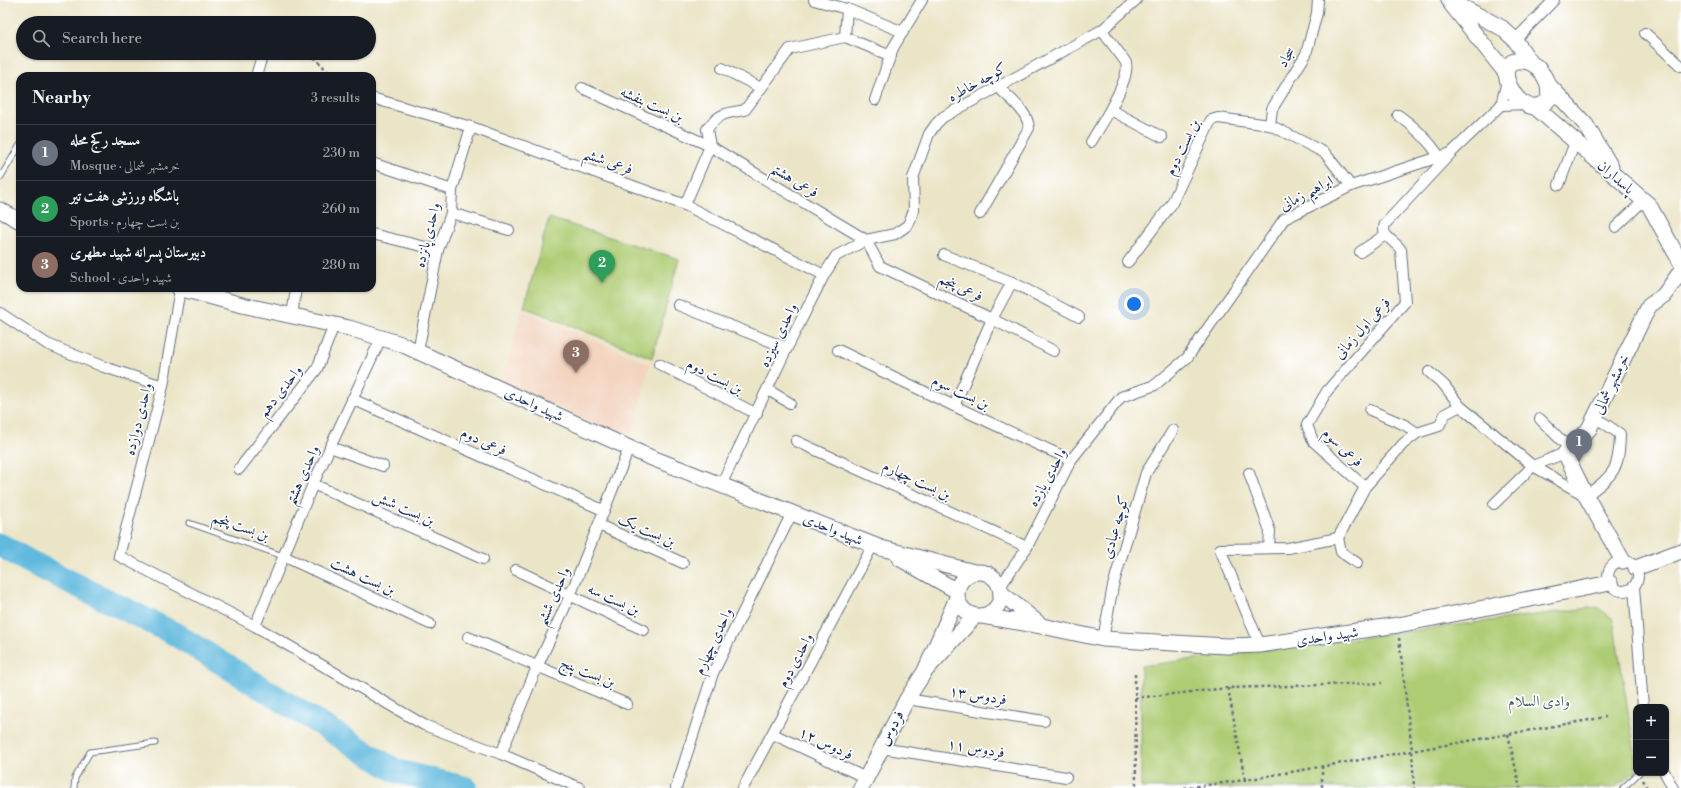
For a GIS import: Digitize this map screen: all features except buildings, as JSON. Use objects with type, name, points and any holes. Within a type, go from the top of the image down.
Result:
[{"type":"street","points":[[814,0],[847,9],[903,32]]},
{"type":"street","points":[[875,100],[893,48],[922,0]]},
{"type":"street","name":"كوچه خاطره","points":[[895,234],[908,225],[914,210],[913,178],[929,134],[943,117],[1102,30],[1136,0]]},
{"type":"street","name":"سجاد","points":[[1270,125],[1272,109],[1306,54],[1317,13],[1318,0]]},
{"type":"street","points":[[1448,0],[1502,28],[1515,40],[1531,63]]},
{"type":"street","points":[[1448,0],[1506,77],[1515,96],[1531,105]]},
{"type":"street","points":[[1515,40],[1554,0]]},
{"type":"street","points":[[845,37],[847,9]]},
{"type":"street","points":[[1091,142],[1111,110],[1126,73],[1126,63],[1102,30]]},
{"type":"street","points":[[1645,33],[1681,66]]},
{"type":"street","points":[[685,205],[710,146],[707,129],[715,118],[725,113],[745,110],[790,49],[845,37],[891,56]]},
{"type":"street","points":[[257,72],[261,60]]},
{"type":"street","points":[[1548,84],[1549,99],[1545,103],[1531,105],[1501,105],[1509,64],[1521,60],[1531,63],[1537,67],[1548,84],[1586,125],[1617,178]]},
{"type":"street","points":[[722,68],[760,88]]},
{"type":"street","points":[[980,214],[1029,128],[1029,121],[1025,114],[998,87]]},
{"type":"street","name":"بن بست بنفشه","points":[[582,88],[710,146]]},
{"type":"street","name":"فرعی ششم","points":[[376,99],[471,128],[685,205],[824,275]]},
{"type":"street","name":"ابراهیم زمانی","points":[[1155,385],[1188,358],[1284,219],[1351,186],[1451,154],[1501,105]]},
{"type":"street","name":"پاسداران","points":[[1531,105],[1644,201],[1681,263]]},
{"type":"street","points":[[1111,110],[1162,137]]},
{"type":"street","points":[[1398,115],[1414,126],[1427,139],[1440,157]]},
{"type":"street","name":"بن بست دوم","points":[[1128,262],[1171,205],[1211,120],[1218,118],[1270,125],[1325,154],[1351,186]]},
{"type":"street","name":"واحدی پانزده","points":[[418,351],[438,250],[451,213],[452,190],[471,128]]},
{"type":"street","points":[[1559,185],[1575,142]]},
{"type":"street","name":"فرعی هشتم","points":[[710,146],[866,240]]},
{"type":"street","points":[[1360,252],[1385,235],[1385,224],[1451,154]]},
{"type":"street","points":[[376,164],[452,190]]},
{"type":"street","points":[[1616,226],[1644,201]]},
{"type":"street","points":[[0,210],[16,220]]},
{"type":"street","points":[[451,213],[509,230]]},
{"type":"street","name":"واحدی سیزده","points":[[721,485],[757,414],[787,348],[824,275],[836,256],[866,240],[895,234]]},
{"type":"street","points":[[376,235],[438,250]]},
{"type":"street","name":"فرعی اول زمانی","points":[[1307,425],[1327,391],[1405,302],[1401,250],[1385,235]]},
{"type":"street","name":"فرعی پنجم","points":[[866,240],[880,266],[992,319],[1054,351]]},
{"type":"street","points":[[944,255],[1012,282],[1079,317]]},
{"type":"street","name":"خرمشهر شمالی","points":[[1567,450],[1589,429],[1649,306],[1664,295],[1681,271]]},
{"type":"street","points":[[954,406],[992,319],[1012,282]]},
{"type":"street","name":"واحدی دوازده","points":[[178,292],[163,386],[119,556],[255,626]]},
{"type":"street","name":"شهید واحدی","points":[[202,292],[292,316],[334,325],[381,338],[418,351],[629,448],[877,546]]},
{"type":"street","points":[[292,316],[295,292]]},
{"type":"street","points":[[678,305],[787,348]]},
{"type":"street","points":[[0,313],[47,344],[104,367],[163,386]]},
{"type":"street","name":"واحدی دهم","points":[[239,469],[317,369],[334,325]]},
{"type":"street","name":"واحدی هشتم","points":[[255,626],[283,556],[330,447],[381,338]]},
{"type":"street","name":"بن بست سوم","points":[[838,350],[1071,460]]},
{"type":"street","name":"بن بست دوم","points":[[659,364],[757,414]]},
{"type":"street","points":[[1429,372],[1444,385],[1460,406],[1533,466],[1586,496]]},
{"type":"street","name":"واحدی یازده","points":[[1001,590],[1027,547],[1071,460],[1121,397],[1155,385]]},
{"type":"street","points":[[768,390],[790,403]]},
{"type":"street","name":"فرعی دوم","points":[[352,399],[603,510]]},
{"type":"street","points":[[1357,563],[1341,552],[1338,538],[1365,487],[1404,444],[1417,433],[1439,426],[1445,414],[1460,406]]},
{"type":"street","points":[[1370,410],[1417,433]]},
{"type":"street","points":[[1586,496],[1604,482],[1615,470],[1620,454],[1620,434],[1595,416]]},
{"type":"street","points":[[1540,419],[1567,450],[1586,496],[1623,561]]},
{"type":"street","name":"فرعی سوم","points":[[1307,425],[1313,441],[1365,487]]},
{"type":"street","name":"کوچه عبادی","points":[[1103,639],[1113,586],[1146,473],[1174,430]]},
{"type":"street","name":"بن بست چهارم","points":[[796,440],[1027,547]]},
{"type":"street","points":[[330,447],[383,466]]},
{"type":"street","name":"واحدی ششم","points":[[501,754],[537,667],[570,596],[629,448]]},
{"type":"street","points":[[1494,504],[1533,466],[1567,450]]},
{"type":"street","points":[[1249,473],[1270,531],[1268,547]]},
{"type":"street","name":"بن بست شش","points":[[314,484],[483,559]]},
{"type":"street","name":"واحدی چهارم","points":[[676,788],[713,673],[792,513]]},
{"type":"street","name":"بن بست یک","points":[[599,524],[683,563]]},
{"type":"street","points":[[1260,645],[1220,549],[1268,547],[1288,548],[1338,538]]},
{"type":"street","points":[[877,546],[974,572],[987,573],[992,576],[1001,590],[1042,626]]},
{"type":"street","points":[[877,546],[957,594],[963,610],[978,616]]},
{"type":"street","name":"واحدی دوم","points":[[743,788],[877,546]]},
{"type":"street","points":[[1636,568],[1680,554]]},
{"type":"street","name":"بن بست هشت","points":[[283,556],[430,624]]},
{"type":"street","points":[[1634,587],[1623,591],[1616,589],[1610,583],[1608,576],[1610,568],[1616,563],[1623,561],[1631,563],[1636,568],[1638,576],[1634,587],[1643,704]]},
{"type":"street","name":"بن بست سه","points":[[516,570],[644,630]]},
{"type":"street","points":[[925,671],[962,579],[974,572]]},
{"type":"street","name":"شهید واحدی","points":[[978,616],[1042,626],[1103,639],[1227,646],[1260,645],[1398,625],[1610,583]]},
{"type":"street","points":[[925,671],[978,616],[994,610],[1000,600],[1001,590]]},
{"type":"street","points":[[255,626],[424,725],[501,754],[580,788]]},
{"type":"street","points":[[468,638],[537,667]]},
{"type":"street","name":"بن بست پنج","points":[[537,667],[627,704]]},
{"type":"street","name":"فردوس","points":[[864,783],[907,699],[925,671]]},
{"type":"street","name":"فردوس ۱۳","points":[[907,699],[1044,721]]},
{"type":"street","name":"فردوس ۱۲","points":[[773,734],[864,783]]},
{"type":"street","name":"فردوس ۱۱","points":[[881,748],[1066,777]]},
{"type":"street","points":[[1667,776],[1673,788]]},
{"type":"lane","points":[[0,178],[16,152]]},
{"type":"lane","name":"بن بست پنجم","points":[[189,523],[283,556]]},
{"type":"lane","points":[[74,788],[75,778],[90,752],[155,743]]},
{"type":"lane","points":[[1623,788],[1636,776]]},
{"type":"path","points":[[317,60],[328,72]]},
{"type":"path","points":[[1398,625],[1412,750],[1414,788]]},
{"type":"path","points":[[1135,674],[1136,788]]},
{"type":"path","points":[[1135,698],[1228,688],[1382,683]]},
{"type":"path","points":[[1228,688],[1245,780]]},
{"type":"path","points":[[1184,788],[1245,780],[1606,717]]},
{"type":"path","points":[[1508,734],[1520,788]]},
{"type":"path","points":[[1322,766],[1322,788]]},
{"type":"shaded area","points":[[522,310],[650,364],[631,439],[502,382]]},
{"type":"green space","points":[[549,218],[679,259],[652,358],[524,307]]},
{"type":"green space","name":"وادی السلام","points":[[1597,607],[1613,619],[1633,742],[1633,773],[1614,788],[1141,788],[1141,666]]},
{"type":"waterway","points":[[0,545],[28,561],[173,633],[396,771],[465,788]]},
{"type":"place","name":"باشگاه ورزشی هفت تیر","points":[[602,283]]},
{"type":"place","name":"دبیرستان پسرانه شهید مطهری","points":[[576,373]]},
{"type":"place","name":"مسجد رکج محله","points":[[1579,462]]}]
